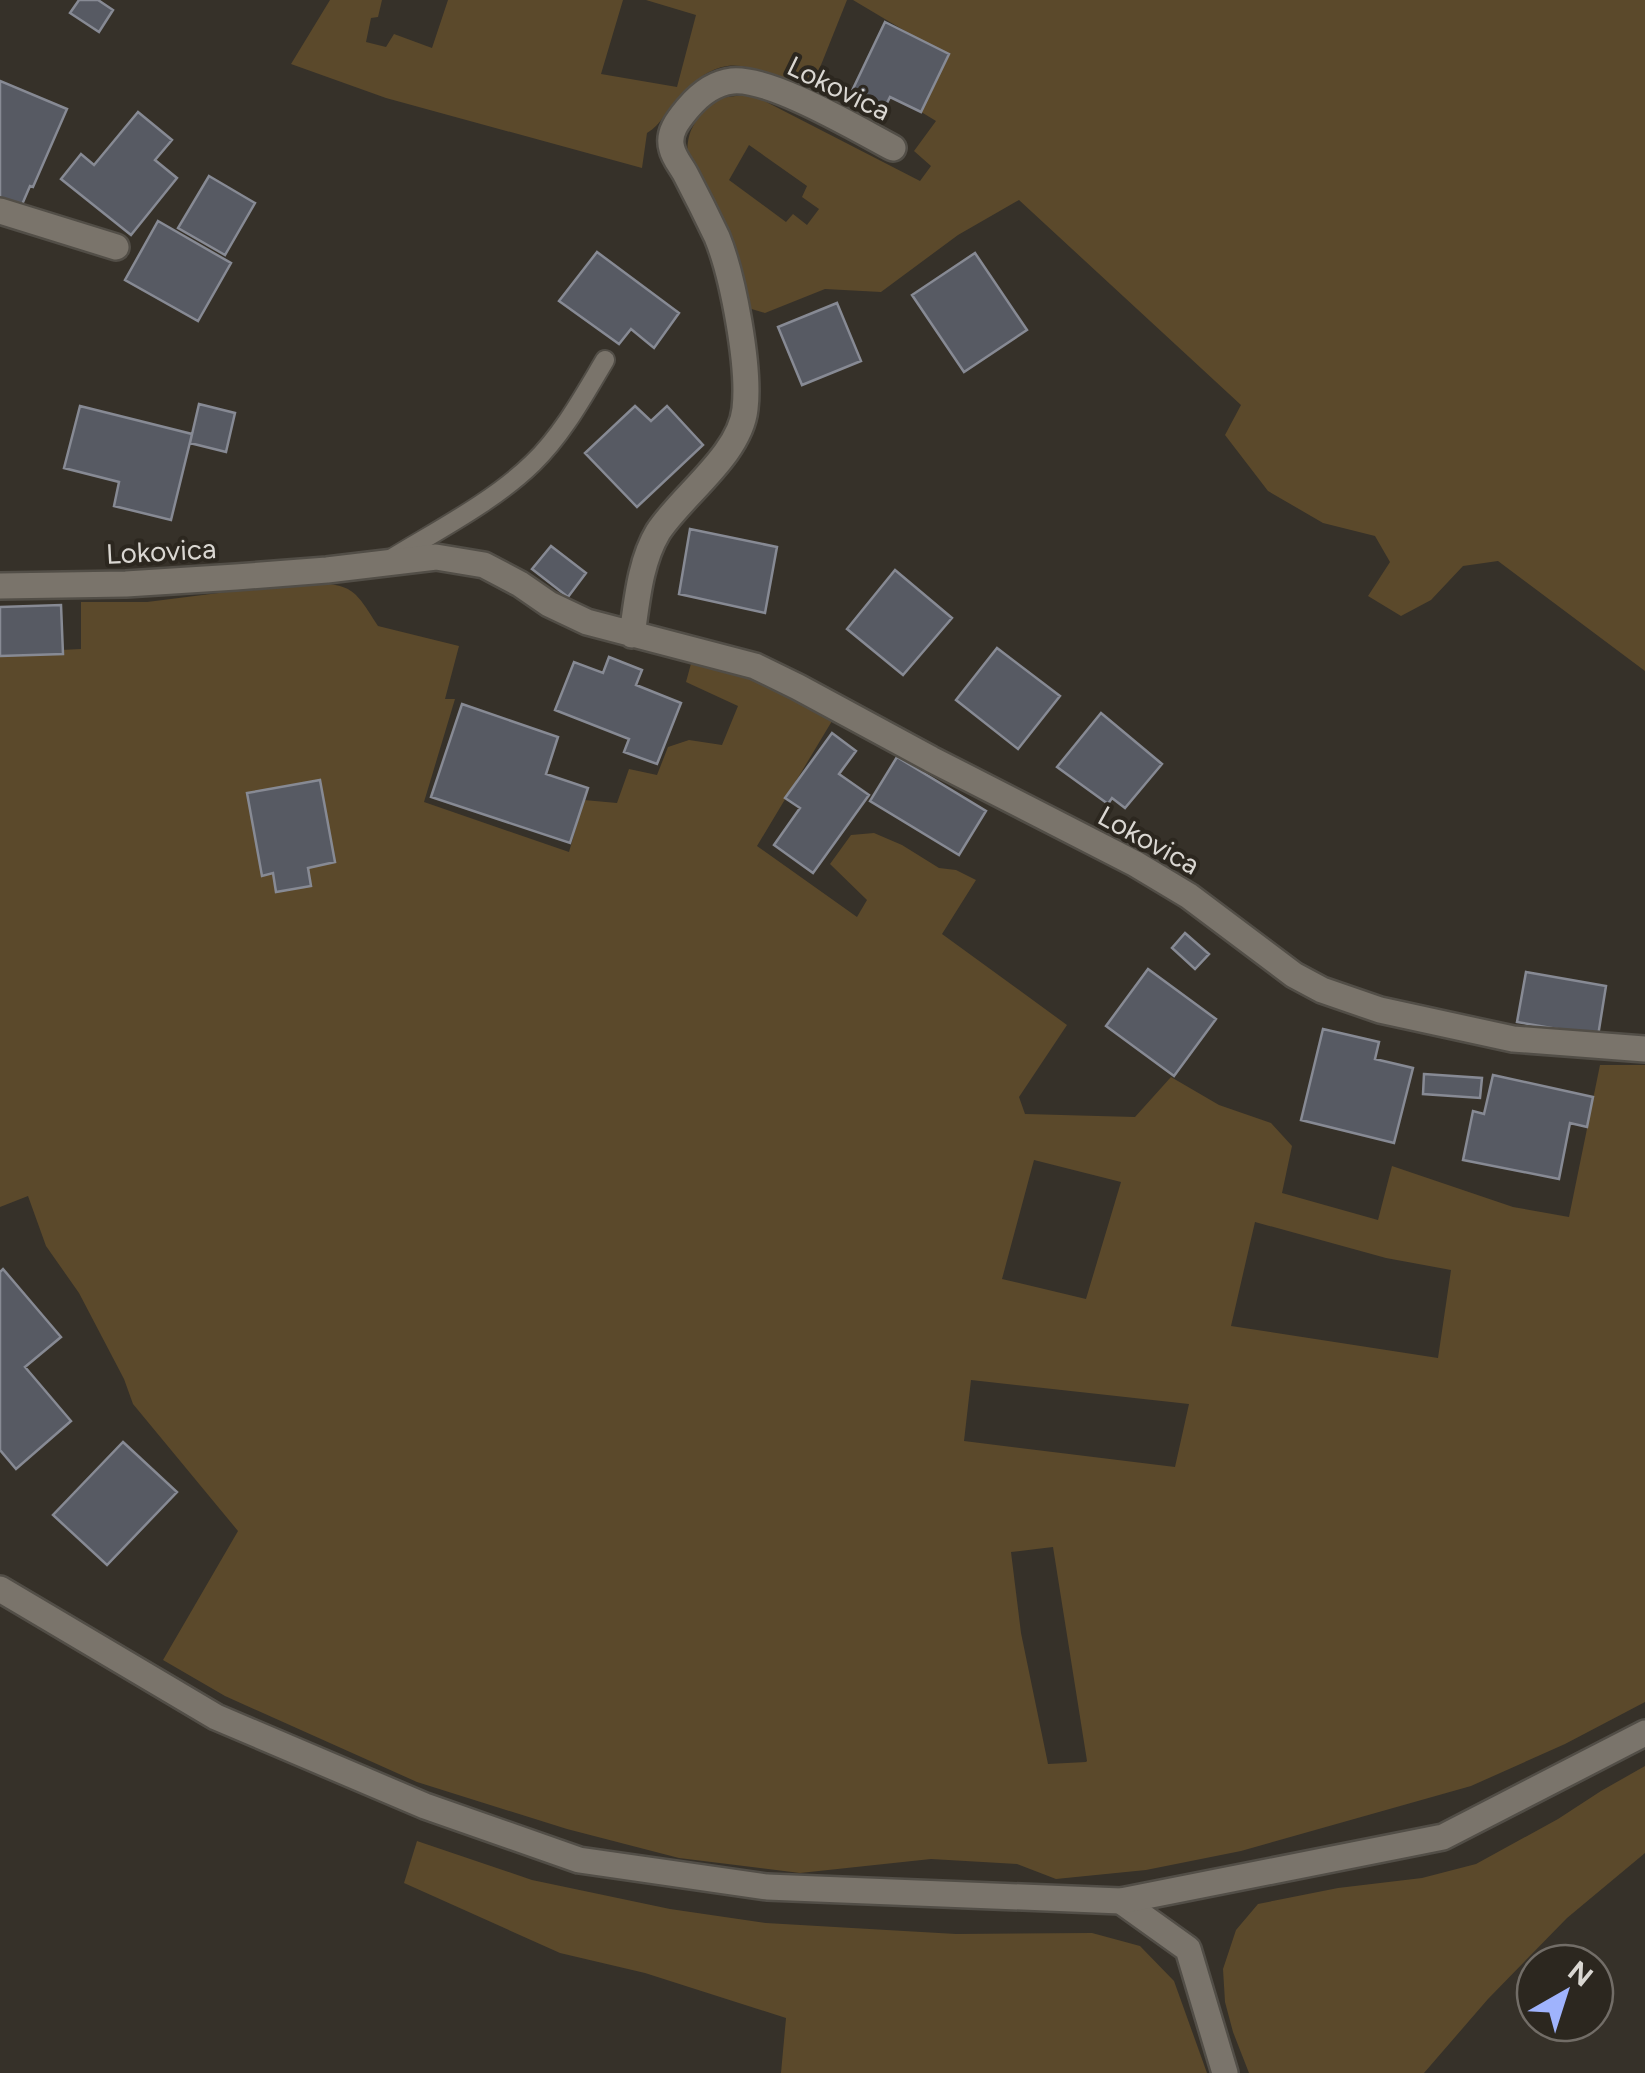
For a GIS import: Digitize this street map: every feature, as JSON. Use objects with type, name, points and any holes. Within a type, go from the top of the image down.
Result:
[{"type":"street","name":"Lokovica","points":[[632,635],[648,552],[660,529],[737,436],[745,410],[744,364],[726,263],[672,148],[671,132],[690,106],[710,88],[732,81],[758,82],[892,148]]},
{"type":"street","points":[[0,211],[116,246]]},
{"type":"street","name":"Lokovica","points":[[0,586],[144,583],[309,572],[436,557],[484,565],[587,622],[755,666],[798,687],[1134,863],[1189,896],[1294,975],[1322,990],[1380,1010],[1513,1039],[1645,1049]]},
{"type":"street","points":[[0,1589],[216,1718],[425,1806],[579,1860],[767,1887],[1121,1901],[1443,1837],[1645,1733]]},
{"type":"street","points":[[1121,1901],[1188,1950],[1225,2073]]},
{"type":"lane","name":"Lokovica","points":[[384,564],[500,490],[534,463],[557,435],[605,360]]},
{"type":"shaded area","points":[[330,0],[382,0],[378,17],[371,18],[366,42],[386,47],[394,34],[432,48],[448,0],[623,0],[601,74],[677,87],[696,15],[646,0],[847,0],[809,95],[741,66],[712,71],[678,98],[647,133],[642,168],[386,98],[291,64]]},
{"type":"shaded area","points":[[853,0],[1645,0],[1645,671],[1498,561],[1463,566],[1431,600],[1401,616],[1368,596],[1390,562],[1375,536],[1323,523],[1268,491],[1225,435],[1241,405],[1019,200],[958,235],[881,292],[825,289],[765,313],[745,307],[688,159],[690,133],[713,99],[751,94],[920,181],[931,166],[914,151],[936,121],[918,110],[947,56]],"holes":[[[749,145],[807,186],[802,197],[819,209],[807,225],[793,214],[786,222],[729,180]]]},
{"type":"shaded area","points":[[305,582],[333,585],[356,595],[378,626],[459,646],[445,699],[455,699],[424,802],[569,852],[584,800],[617,803],[629,769],[657,775],[668,747],[689,740],[722,745],[738,706],[686,682],[692,660],[772,685],[832,721],[757,846],[857,917],[867,900],[830,864],[851,835],[874,833],[939,868],[956,870],[976,880],[942,934],[1067,1025],[1019,1097],[1025,1114],[1135,1117],[1171,1077],[1219,1105],[1271,1123],[1292,1146],[1282,1193],[1378,1220],[1392,1166],[1513,1207],[1569,1217],[1600,1065],[1645,1065],[1645,1702],[1565,1744],[1471,1786],[1241,1851],[1146,1870],[1056,1879],[1017,1864],[931,1859],[800,1873],[679,1858],[567,1829],[417,1782],[225,1696],[163,1660],[238,1531],[133,1404],[79,1293],[46,1246],[28,1196],[0,1207],[0,653],[81,649],[81,602],[147,602]],"holes":[[[1034,1160],[1121,1182],[1086,1299],[1002,1279]],[[1255,1222],[1386,1258],[1451,1270],[1438,1358],[1231,1326]],[[971,1380],[1189,1404],[1175,1467],[964,1441]],[[1053,1547],[1086,1762],[1048,1764],[1021,1633],[1011,1552]]]},
{"type":"shaded area","points":[[1645,1766],[1645,1853],[1543,1943],[1515,1943],[1515,1971],[1424,2073],[1249,2073],[1225,2002],[1223,1969],[1236,1930],[1258,1904],[1338,1888],[1422,1878],[1476,1864]]},
{"type":"shaded area","points":[[417,1841],[532,1880],[670,1909],[766,1923],[956,1934],[1092,1933],[1140,1946],[1174,1981],[1207,2073],[781,2073],[786,2018],[645,1973],[560,1953],[404,1883]]},
{"type":"building","points":[[79,0],[98,0],[113,10],[99,32],[70,13]]},
{"type":"building","points":[[885,22],[949,54],[921,112],[890,97],[884,109],[851,93]]},
{"type":"building","points":[[0,81],[67,109],[21,207],[0,199]]},
{"type":"building","points":[[138,112],[172,140],[155,160],[177,178],[131,235],[61,179],[81,154],[94,165]]},
{"type":"building","points":[[209,176],[255,203],[225,255],[178,228]]},
{"type":"building","points":[[158,221],[231,263],[198,321],[125,280]]},
{"type":"building","points":[[597,252],[679,313],[654,348],[631,329],[619,344],[559,301]]},
{"type":"building","points":[[975,253],[1027,330],[964,372],[912,295]]},
{"type":"building","points":[[837,303],[861,361],[802,385],[778,327]]},
{"type":"building","points":[[199,404],[235,413],[226,452],[190,443]]},
{"type":"building","points":[[80,406],[192,434],[171,520],[114,506],[119,482],[64,468]]},
{"type":"building","points":[[635,406],[651,421],[667,406],[703,445],[637,507],[585,453]]},
{"type":"building","points":[[690,529],[777,547],[765,613],[679,594]]},
{"type":"building","points":[[551,546],[586,573],[568,597],[532,569]]},
{"type":"building","points":[[895,570],[952,618],[903,675],[847,629]]},
{"type":"building","points":[[61,605],[63,654],[0,656],[0,607]]},
{"type":"building","points":[[997,648],[1060,696],[1018,749],[956,700]]},
{"type":"building","points":[[609,657],[642,670],[636,685],[681,703],[657,764],[624,752],[629,739],[555,710],[574,662],[603,673]]},
{"type":"building","points":[[462,704],[558,737],[546,774],[588,788],[570,843],[431,797]]},
{"type":"building","points":[[1101,713],[1162,764],[1125,808],[1112,798],[1108,804],[1057,767]]},
{"type":"building","points":[[832,733],[856,751],[839,774],[869,795],[813,873],[774,845],[800,808],[785,798]]},
{"type":"building","points":[[897,757],[986,811],[959,855],[870,801]]},
{"type":"building","points":[[320,780],[335,862],[308,868],[311,886],[276,892],[273,873],[262,876],[247,793]]},
{"type":"building","points":[[1185,933],[1209,954],[1195,969],[1172,948]]},
{"type":"building","points":[[1148,969],[1216,1019],[1174,1076],[1106,1026]]},
{"type":"building","points":[[1526,972],[1606,986],[1598,1036],[1517,1022]]},
{"type":"building","points":[[1323,1029],[1379,1042],[1375,1059],[1413,1068],[1394,1143],[1301,1120]]},
{"type":"building","points":[[1424,1074],[1482,1078],[1480,1098],[1423,1094]]},
{"type":"building","points":[[1493,1075],[1593,1097],[1587,1127],[1570,1123],[1559,1179],[1463,1160],[1473,1111],[1484,1114]]},
{"type":"building","points":[[3,1269],[61,1337],[25,1367],[71,1421],[16,1469],[0,1450]]},
{"type":"building","points":[[123,1442],[177,1492],[107,1565],[53,1515]]}]
